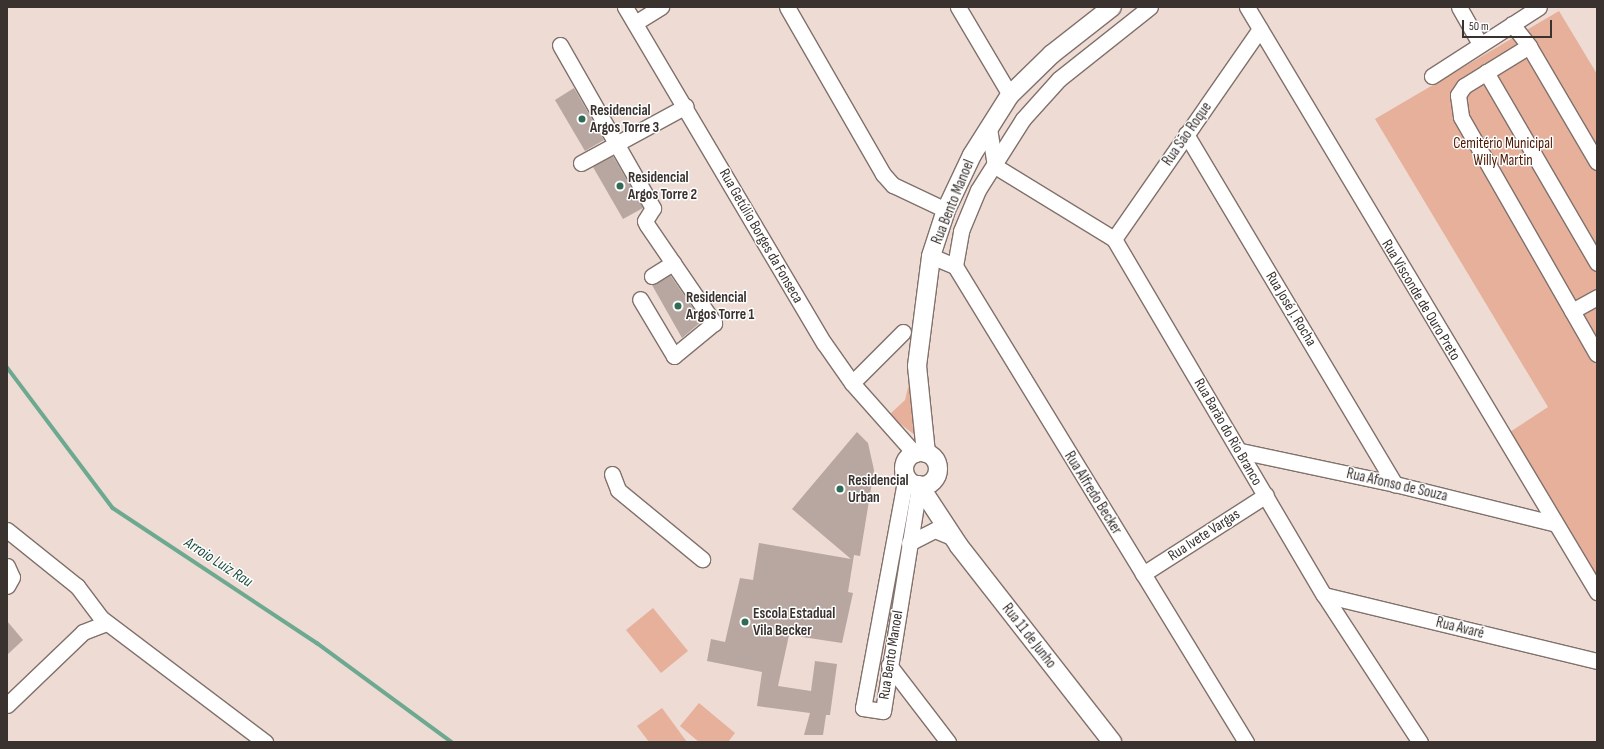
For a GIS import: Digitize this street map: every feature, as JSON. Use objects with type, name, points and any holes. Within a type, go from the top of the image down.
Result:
[{"type":"main road","name":"Rua Bento Manoel","points":[[920,453],[918,366],[931,256],[946,210],[972,155],[1010,96],[1052,54],[1112,7]]},
{"type":"main road","points":[[920,453],[937,464],[937,475],[919,481],[907,461],[920,453]]},
{"type":"main road","name":"Rua 11 de Junho","points":[[919,481],[950,533],[1112,742]]},
{"type":"street","name":"Rua Getúlio Borges da Fonseca","points":[[625,7],[686,106],[824,343],[852,383],[920,453]]},
{"type":"street","points":[[635,23],[661,7]]},
{"type":"street","points":[[787,7],[883,174],[894,185],[946,210]]},
{"type":"street","points":[[958,7],[1010,96]]},
{"type":"street","points":[[931,256],[955,266],[961,231],[978,190],[995,166],[1023,119],[1059,79],[1150,7]]},
{"type":"street","name":"Rua Visconde de Ouro Preto","points":[[1247,7],[1553,523],[1597,592]]},
{"type":"street","points":[[1459,7],[1480,44]]},
{"type":"street","points":[[1432,76],[1539,7]]},
{"type":"street","points":[[1512,24],[1529,46],[1597,162]]},
{"type":"street","name":"Rua São Roque","points":[[1114,239],[1260,29]]},
{"type":"street","points":[[560,45],[618,143],[653,208],[645,221],[647,225],[714,322],[674,356],[640,299]]},
{"type":"street","points":[[1529,46],[1464,86],[1458,95],[1461,117],[1597,354]]},
{"type":"street","points":[[1486,72],[1597,263]]},
{"type":"street","points":[[581,163],[686,106]]},
{"type":"street","points":[[989,128],[995,166]]},
{"type":"street","name":"Rua José J. Rocha","points":[[1186,134],[1396,484]]},
{"type":"street","name":"Rua Barão do Rio Branco","points":[[995,166],[1114,239],[1324,595],[1420,742]]},
{"type":"street","points":[[652,276],[673,263]]},
{"type":"street","name":"Rua Alfredo Becker","points":[[955,266],[1246,742]]},
{"type":"street","points":[[1572,311],[1597,297]]},
{"type":"street","points":[[852,383],[903,332]]},
{"type":"street","name":"Rua Afonso de Souza","points":[[1240,451],[1396,484],[1553,523]]},
{"type":"street","points":[[612,474],[618,490],[702,560]]},
{"type":"street","name":"Rua Bento Manoel","points":[[919,481],[883,711],[863,708],[884,591],[919,481]]},
{"type":"street","name":"Rua Ivete Vargas","points":[[1143,574],[1266,495]]},
{"type":"street","points":[[909,543],[935,530],[950,533]]},
{"type":"street","points":[[9,536],[76,586],[106,623],[265,742]]},
{"type":"street","points":[[7,566],[12,577],[7,586]]},
{"type":"street","name":"Rua Avaré","points":[[1324,595],[1597,661]]},
{"type":"street","points":[[7,705],[83,632],[106,623]]},
{"type":"street","points":[[889,665],[948,742]]},
{"type":"green space","name":"Cemitério Municipal Willy Martin","points":[[1559,11],[1597,74],[1597,578],[1510,432],[1548,407],[1375,119]]},
{"type":"green space","points":[[910,379],[916,436],[889,415],[905,400]]},
{"type":"green space","points":[[653,608],[688,651],[661,673],[626,630]]},
{"type":"green space","points":[[699,703],[735,733],[728,742],[699,742],[680,726]]},
{"type":"green space","points":[[662,708],[687,742],[649,742],[637,726]]},
{"type":"building","name":"Residencial Argos Torre 3","points":[[574,88],[604,140],[585,151],[555,100]]},
{"type":"building","name":"Residencial Argos Torre 2","points":[[613,156],[643,208],[623,219],[593,167]]},
{"type":"building","name":"Residencial Argos Torre 1","points":[[670,275],[702,321],[682,338],[652,285]]},
{"type":"building","points":[[857,432],[868,443],[874,470],[860,556],[854,555],[848,592],[853,593],[842,643],[789,635],[778,686],[811,691],[815,661],[837,664],[830,715],[826,715],[823,735],[804,735],[810,713],[757,706],[762,672],[707,661],[711,639],[725,642],[740,578],[753,580],[759,543],[851,559],[792,509]]},
{"type":"building","points":[[7,621],[23,640],[7,655]]},
{"type":"waterway","name":"Arroio Luiz Rau","points":[[7,367],[113,508],[317,643],[452,742]]},
{"type":"place","name":"Residencial Argos Torre 3","points":[[582,119]]},
{"type":"place","name":"Residencial Argos Torre 2","points":[[620,186]]},
{"type":"place","name":"Residencial Argos Torre 1","points":[[678,306]]},
{"type":"place","name":"Residencial Urban","points":[[840,489]]},
{"type":"place","name":"Escola Estadual Vila Becker","points":[[745,622]]}]
